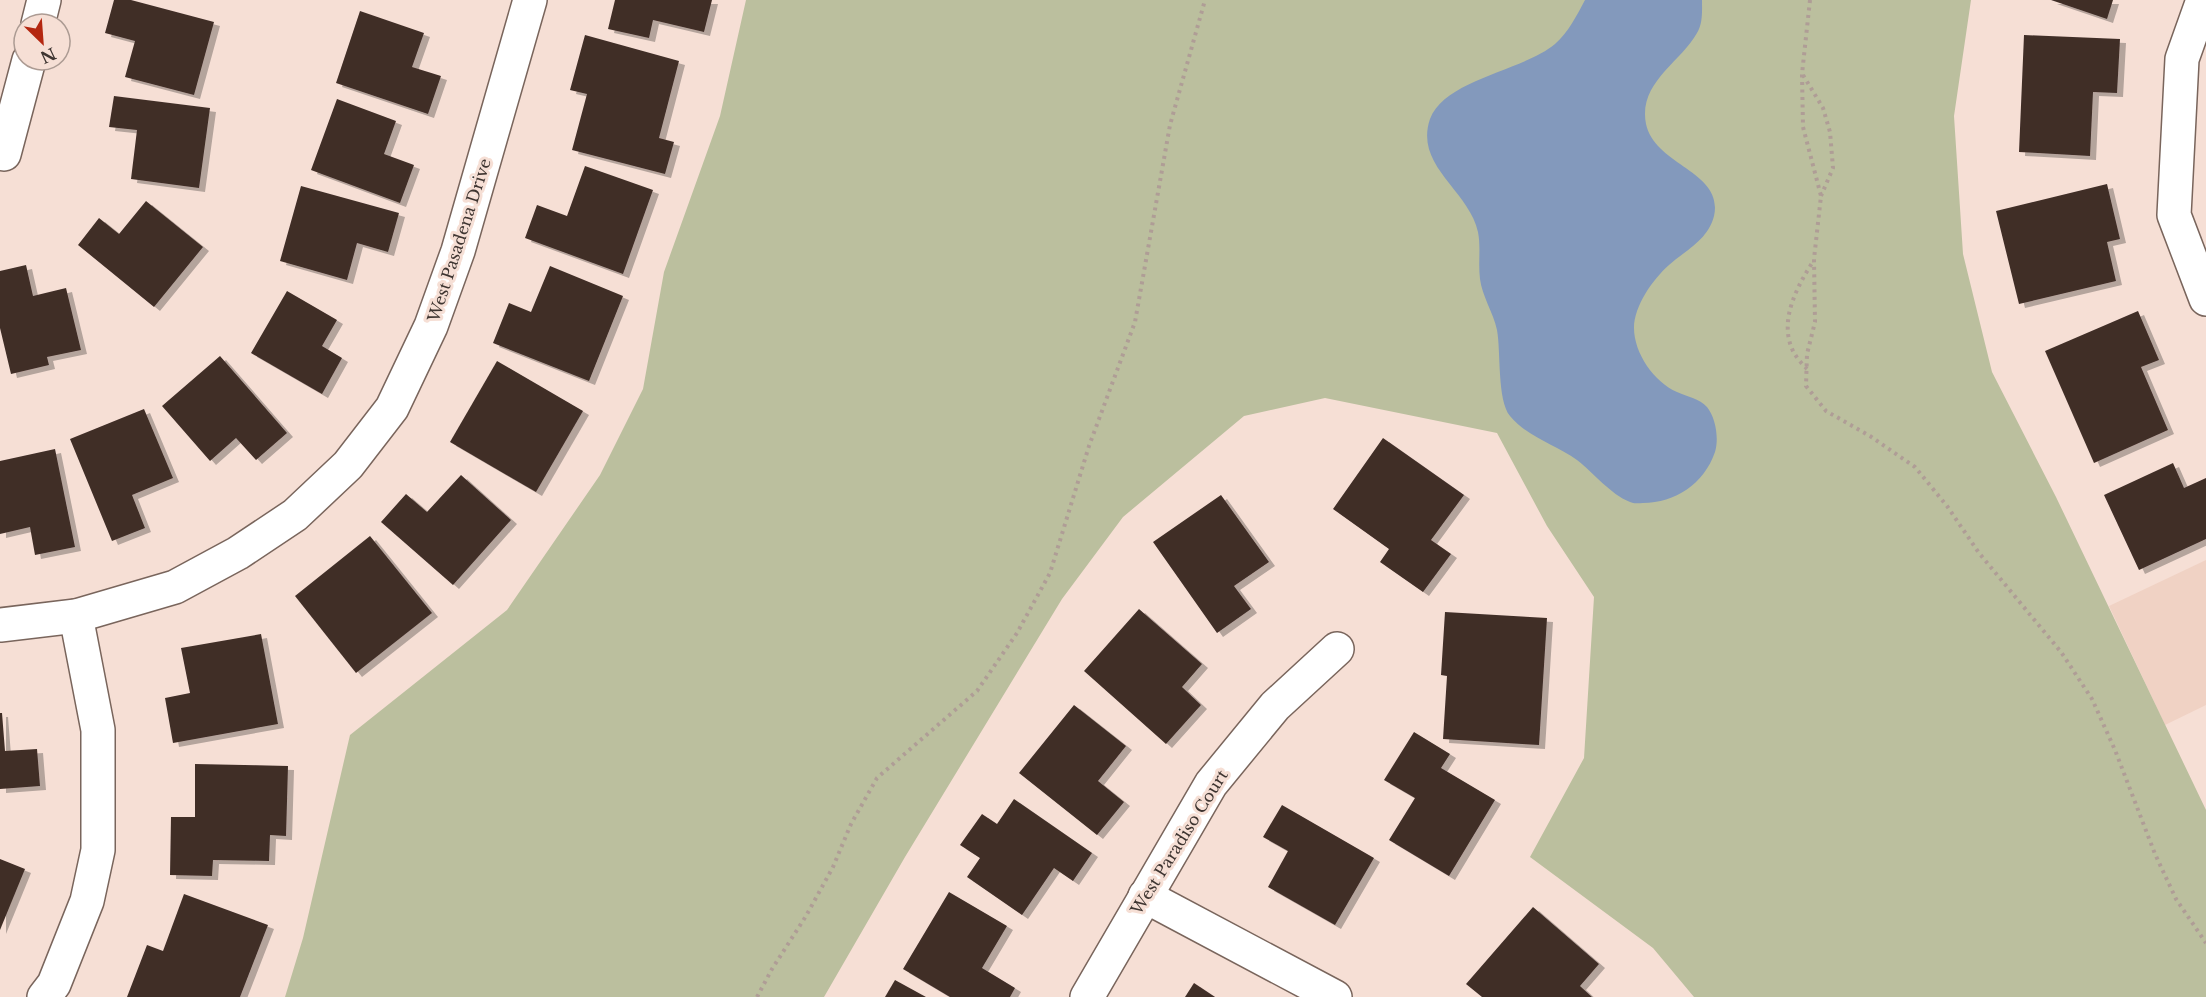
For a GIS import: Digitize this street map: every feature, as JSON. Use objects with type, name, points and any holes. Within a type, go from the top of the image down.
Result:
[{"type":"street","name":"West Pasadena Drive","points":[[0,625],[76,616],[175,587],[238,553],[295,516],[348,465],[392,408],[431,326],[458,251],[530,0]]},
{"type":"street","points":[[2203,0],[2182,59],[2174,215],[2206,299]]},
{"type":"street","points":[[4,154],[26,72]]},
{"type":"street","points":[[44,997],[54,984],[87,901],[98,850],[98,730],[76,616]]},
{"type":"street","name":"West Paradiso Court","points":[[1087,997],[1211,784],[1275,706],[1338,649]]},
{"type":"street","points":[[1145,896],[1335,997]]},
{"type":"path","points":[[757,997],[771,969],[806,916],[833,867],[851,824],[877,778],[977,691],[1017,633],[1050,573],[1089,446],[1135,322],[1170,125],[1205,0]]},
{"type":"path","points":[[1810,0],[1803,74],[1803,127],[1821,196]]},
{"type":"path","points":[[1803,74],[1823,108],[1830,132],[1833,168],[1821,196],[1814,259],[1815,322],[1808,354],[1806,386],[1826,411],[1870,436],[1915,466],[1947,506],[1979,553],[2061,652],[2092,699],[2115,750],[2155,854],[2176,898],[2206,943]]},
{"type":"path","points":[[1807,370],[1793,351],[1786,328],[1793,300],[1803,276],[1814,259]]},
{"type":"shaded area","points":[[2206,560],[2206,705],[2165,725],[2109,606]]},
{"type":"green space","points":[[746,0],[1971,0],[1954,116],[1963,254],[1992,372],[2056,497],[2206,810],[2206,997],[1694,997],[1653,948],[1530,857],[1584,758],[1594,597],[1547,526],[1497,433],[1325,398],[1244,416],[1123,517],[1062,599],[905,857],[824,997],[285,997],[303,938],[350,735],[507,610],[600,475],[643,389],[664,272],[720,116]]},
{"type":"water","points":[[1585,0],[1702,0],[1701,21],[1697,33],[1654,85],[1645,110],[1646,124],[1652,138],[1662,150],[1699,178],[1709,189],[1714,201],[1714,216],[1702,238],[1669,265],[1651,285],[1637,311],[1634,328],[1637,347],[1653,374],[1677,392],[1707,407],[1715,423],[1716,447],[1710,463],[1696,482],[1677,495],[1655,502],[1632,503],[1623,498],[1609,489],[1577,460],[1525,430],[1510,416],[1501,388],[1497,330],[1480,279],[1478,232],[1473,217],[1429,151],[1427,136],[1430,119],[1438,105],[1451,94],[1468,85],[1541,53],[1555,44],[1568,29]]},
{"type":"building","points":[[114,0],[131,0],[214,22],[194,95],[125,77],[135,41],[105,33]]},
{"type":"building","points":[[615,0],[712,0],[704,32],[653,20],[649,38],[608,29]]},
{"type":"building","points":[[2051,0],[2113,0],[2107,19]]},
{"type":"building","points":[[360,11],[424,33],[412,67],[441,76],[428,114],[336,83]]},
{"type":"building","points":[[585,35],[679,61],[659,138],[674,142],[665,174],[572,150],[587,94],[570,90]]},
{"type":"building","points":[[2024,35],[2120,39],[2117,93],[2093,92],[2090,156],[2019,152]]},
{"type":"building","points":[[114,96],[210,108],[199,188],[131,179],[137,130],[109,127]]},
{"type":"building","points":[[337,99],[396,121],[384,154],[414,165],[400,203],[311,170]]},
{"type":"building","points":[[585,166],[653,190],[623,274],[525,238],[537,205],[567,216]]},
{"type":"building","points":[[2107,184],[2120,239],[2107,242],[2116,281],[2019,304],[1996,211]]},
{"type":"building","points":[[301,186],[399,213],[388,252],[357,243],[347,280],[280,261]]},
{"type":"building","points":[[146,201],[203,247],[154,307],[78,245],[99,218],[119,234]]},
{"type":"building","points":[[26,265],[33,296],[66,288],[81,350],[47,357],[49,365],[11,374],[0,328],[0,271]]},
{"type":"building","points":[[550,266],[623,296],[589,381],[493,343],[509,303],[531,312]]},
{"type":"building","points":[[287,291],[337,320],[322,346],[342,358],[322,394],[251,353]]},
{"type":"building","points":[[2138,311],[2159,360],[2141,367],[2168,430],[2094,463],[2045,351]]},
{"type":"building","points":[[220,356],[287,433],[256,460],[236,438],[210,461],[162,406]]},
{"type":"building","points":[[497,361],[583,411],[536,492],[450,442]]},
{"type":"building","points":[[144,409],[173,478],[132,495],[145,528],[112,541],[70,439]]},
{"type":"building","points":[[1383,438],[1464,495],[1431,540],[1451,554],[1423,592],[1380,562],[1389,549],[1333,509]]},
{"type":"building","points":[[55,449],[75,547],[35,555],[30,527],[0,534],[0,461]]},
{"type":"building","points":[[2173,463],[2184,488],[2206,478],[2206,539],[2139,570],[2104,495]]},
{"type":"building","points":[[461,475],[511,520],[453,585],[381,522],[406,494],[427,512]]},
{"type":"building","points":[[1221,495],[1269,562],[1234,586],[1251,609],[1217,633],[1153,542]]},
{"type":"building","points":[[370,536],[432,613],[356,673],[295,596]]},
{"type":"building","points":[[1139,609],[1202,664],[1182,687],[1201,705],[1166,744],[1084,671]]},
{"type":"building","points":[[1445,612],[1547,618],[1539,745],[1443,739],[1447,676],[1441,675]]},
{"type":"building","points":[[261,634],[278,724],[173,743],[165,698],[190,693],[181,648]]},
{"type":"building","points":[[1074,705],[1126,746],[1098,781],[1124,802],[1097,835],[1019,773]]},
{"type":"building","points":[[0,713],[2,713],[5,751],[37,749],[40,786],[0,789]]},
{"type":"building","points":[[1414,732],[1450,754],[1441,768],[1495,800],[1449,876],[1389,840],[1415,798],[1384,780]]},
{"type":"building","points":[[195,764],[288,766],[286,836],[270,835],[269,861],[213,860],[212,876],[170,875],[171,817],[195,817]]},
{"type":"building","points":[[1014,799],[1092,853],[1073,881],[1054,868],[1022,915],[967,877],[980,858],[960,845],[982,814],[997,824]]},
{"type":"building","points":[[1282,805],[1374,858],[1335,925],[1268,887],[1288,851],[1263,837]]},
{"type":"building","points":[[0,859],[25,869],[0,930]]},
{"type":"building","points":[[949,892],[1007,926],[982,968],[1015,988],[1010,997],[950,997],[903,969]]},
{"type":"building","points":[[184,894],[268,925],[240,997],[127,997],[147,945],[163,951]]},
{"type":"building","points":[[1533,907],[1599,964],[1580,986],[1592,997],[1482,997],[1466,984]]},
{"type":"building","points":[[895,980],[926,997],[885,997]]},
{"type":"building","points":[[1194,983],[1215,997],[1185,997]]}]
